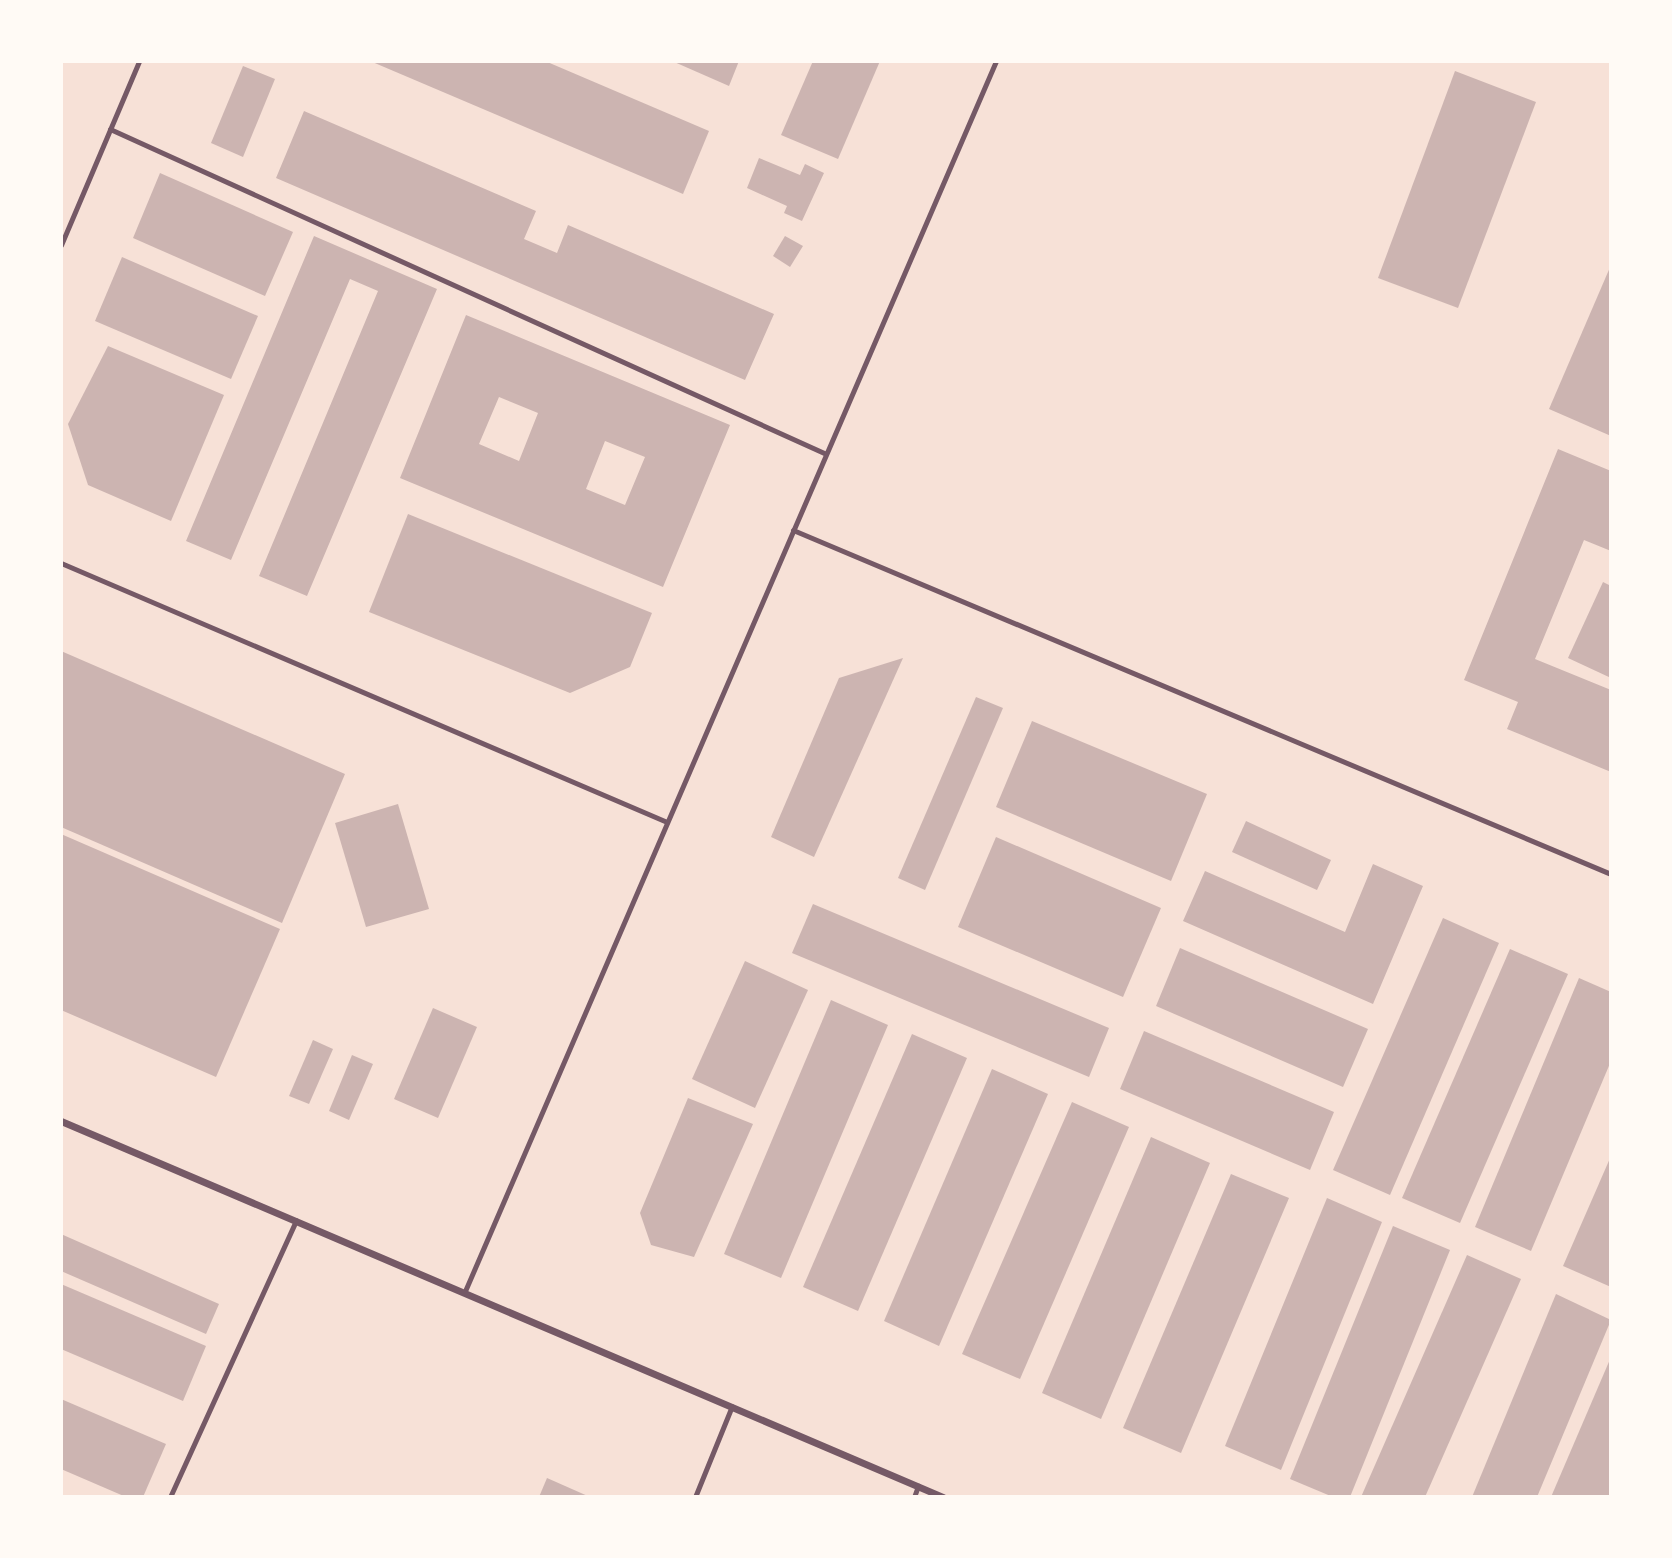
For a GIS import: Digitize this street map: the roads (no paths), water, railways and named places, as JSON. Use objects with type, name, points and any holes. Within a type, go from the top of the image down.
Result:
[{"type":"street","points":[[61,1121],[943,1497]]},
{"type":"lane","points":[[61,245],[139,61]]},
{"type":"lane","points":[[465,1291],[996,61]]},
{"type":"lane","points":[[110,129],[826,454]]},
{"type":"lane","points":[[793,530],[1611,874]]},
{"type":"lane","points":[[61,563],[667,822]]},
{"type":"lane","points":[[170,1497],[296,1220]]},
{"type":"lane","points":[[695,1497],[732,1406]]},
{"type":"lane","points":[[914,1497],[918,1486]]}]
